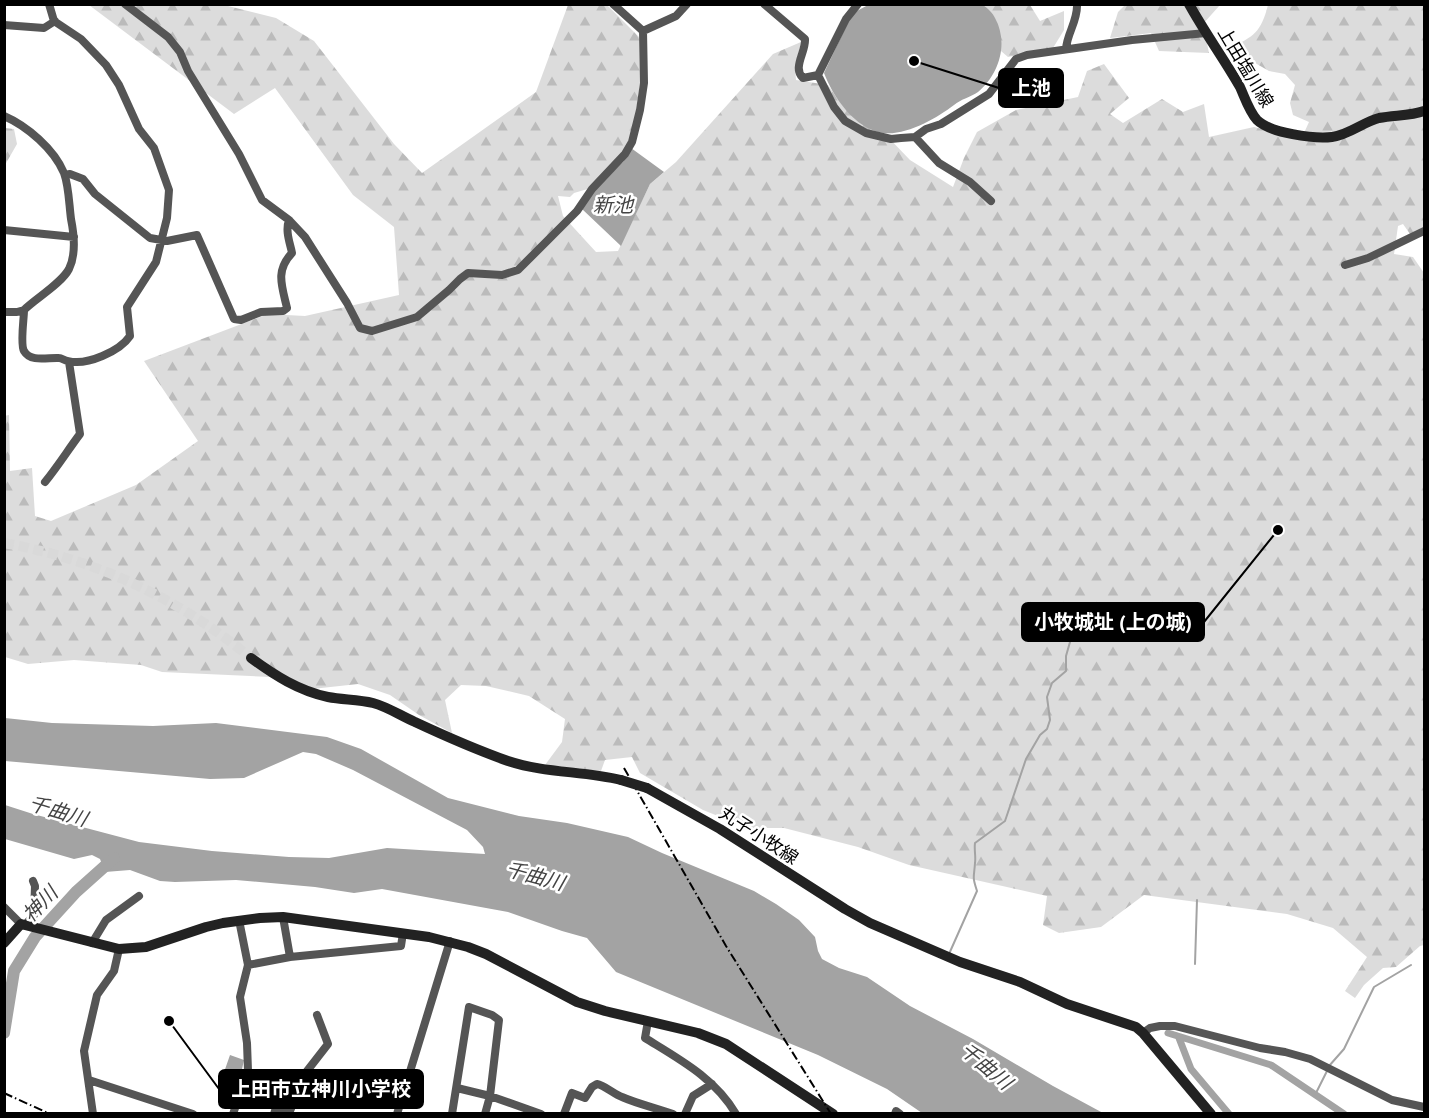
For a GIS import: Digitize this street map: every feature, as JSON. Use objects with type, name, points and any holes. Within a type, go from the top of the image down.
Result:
[{"type":"street","points":[[24,309],[24,351],[30,356],[40,359],[61,358],[69,362],[94,359],[123,345],[130,336],[127,307],[152,269],[167,218],[169,190],[154,148],[140,129],[119,85],[106,65],[81,39],[55,21],[48,4]]},
{"type":"street","points":[[125,4],[174,44],[239,154],[258,194],[305,237],[347,303],[360,328],[365,331],[372,331],[417,317],[468,273],[502,275],[518,270],[577,211],[592,189],[625,154],[632,142],[644,83],[643,31],[614,4]]},
{"type":"street","points":[[643,31],[676,16],[687,4]]},
{"type":"street","points":[[764,4],[805,39],[806,44],[798,70],[800,76],[803,78],[818,75]]},
{"type":"street","points":[[818,75],[846,18],[858,4]]},
{"type":"street","points":[[1066,48],[1066,39],[1075,21],[1077,4]]},
{"type":"street","name":"上田塩川線","points":[[1189,4],[1257,120],[1274,129],[1298,135],[1329,137],[1348,133],[1379,118],[1425,111]]},
{"type":"street","points":[[4,25],[44,28],[55,21]]},
{"type":"street","points":[[818,75],[838,113],[856,129],[891,139],[915,136],[941,124],[989,94],[999,84],[1016,59],[1027,55],[1066,48],[1206,33]]},
{"type":"street","points":[[4,116],[16,121],[45,146],[59,163],[65,175],[74,237],[69,269],[63,277],[24,309],[17,312],[4,312]]},
{"type":"street","points":[[915,136],[939,163],[970,182],[991,201]]},
{"type":"street","points":[[65,175],[70,174],[83,179],[95,194],[150,238],[162,241],[197,235],[234,319],[241,320],[261,312],[283,311],[287,308],[280,276],[281,269],[292,253],[288,236],[289,220]]},
{"type":"street","points":[[4,230],[74,237]]},
{"type":"street","points":[[1345,266],[1368,258],[1425,231]]},
{"type":"street","points":[[45,482],[80,434],[69,362]]},
{"type":"street","name":"丸子小牧線","points":[[251,658],[280,679],[306,690],[326,696],[383,706],[417,723],[506,760],[534,767],[600,775],[647,788],[720,829],[836,904],[878,927],[960,962],[1020,982],[1067,1004],[1129,1023],[1143,1033],[1211,1113]]},
{"type":"street","points":[[5,940],[34,915],[35,886],[33,881]]},
{"type":"street","points":[[92,943],[106,920],[139,896]]},
{"type":"street","points":[[4,907],[23,925],[119,949],[146,947],[206,927],[239,920],[283,917],[450,941],[486,954],[577,1002],[698,1033],[726,1044],[833,1113]]},
{"type":"street","points":[[283,917],[290,957]]},
{"type":"street","points":[[233,1113],[248,1071],[247,1043],[240,998],[248,965],[239,920]]},
{"type":"street","points":[[248,965],[290,957],[402,946],[403,933]]},
{"type":"street","points":[[397,1113],[450,941]]},
{"type":"street","points":[[93,1113],[84,1051],[97,995],[114,971],[119,949]]},
{"type":"street","points":[[452,1113],[469,1006],[499,1020],[490,1096],[485,1113]]},
{"type":"street","points":[[274,1113],[276,1107],[290,1111],[306,1074],[328,1044],[317,1015]]},
{"type":"street","points":[[648,1021],[645,1038],[695,1069],[712,1084],[736,1113]]},
{"type":"street","points":[[1143,1033],[1150,1028],[1175,1026],[1260,1048],[1285,1052],[1310,1059],[1392,1100],[1425,1107]]},
{"type":"street","points":[[306,1074],[331,1082]]},
{"type":"street","points":[[89,1080],[193,1113]]},
{"type":"street","points":[[564,1113],[572,1093],[585,1098],[592,1087],[602,1084],[609,1091],[624,1099],[673,1113]]},
{"type":"street","points":[[685,1113],[693,1096],[712,1084]]},
{"type":"street","points":[[457,1088],[541,1113]]},
{"type":"green space","points":[[89,5],[224,5],[276,18],[314,41],[394,144],[422,173],[536,92],[568,5],[607,5],[641,39],[640,83],[633,132],[623,154],[591,188],[574,193],[570,197],[558,196],[563,216],[596,252],[618,251],[650,184],[676,162],[773,54],[801,42],[795,68],[796,80],[828,85],[843,106],[874,130],[884,133],[910,160],[953,187],[977,132],[1016,110],[1078,97],[1087,71],[1104,64],[1129,98],[1110,114],[1123,123],[1162,99],[1183,112],[1204,104],[1209,137],[1254,127],[1295,137],[1329,139],[1369,124],[1424,113],[1424,228],[1410,234],[1403,224],[1398,226],[1394,254],[1413,257],[1424,273],[1424,945],[1396,967],[1383,968],[1364,985],[1355,998],[1345,991],[1367,957],[1333,928],[1287,914],[1144,895],[1101,927],[1059,933],[1043,925],[1047,896],[909,865],[858,847],[784,828],[748,828],[703,810],[640,773],[632,757],[605,760],[601,771],[545,765],[562,742],[565,719],[529,696],[486,686],[461,685],[445,700],[452,733],[419,715],[390,695],[358,684],[312,689],[270,677],[162,672],[141,665],[74,660],[28,664],[5,657],[4,416],[9,415],[10,471],[32,468],[35,516],[51,521],[136,485],[198,441],[144,361],[268,314],[305,316],[399,295],[394,227],[353,195],[275,88],[234,114]]},
{"type":"green space","points":[[983,5],[1030,5],[1040,21],[1064,11],[1064,30],[1053,48],[1008,57],[1001,51],[1000,31]]},
{"type":"green space","points":[[1125,5],[1220,5],[1203,24],[1209,53],[1159,51],[1151,33],[1110,38],[1118,12]]},
{"type":"green space","points":[[1268,5],[1424,5],[1424,109],[1347,131],[1304,133],[1309,122],[1293,115],[1290,103],[1295,85],[1285,74],[1269,71],[1229,48],[1250,37],[1259,28]]},
{"type":"green space","points":[[5,128],[14,129],[17,144],[5,165]]},
{"type":"water","points":[[868,5],[983,5],[994,16],[999,28],[1001,48],[996,68],[978,92],[930,120],[901,132],[883,133],[873,130],[854,119],[846,110],[833,92],[824,73],[849,20],[855,12]]},
{"type":"water","name":"新池","points":[[631,148],[664,172],[650,184],[621,246],[582,209],[593,190],[623,162]]},
{"type":"water","name":"千曲川","points":[[5,718],[52,723],[153,726],[216,723],[327,737],[361,749],[448,798],[519,816],[567,823],[628,837],[754,891],[799,920],[815,937],[822,959],[839,968],[867,977],[910,1006],[1103,1113],[922,1113],[887,1089],[818,1055],[616,972],[587,938],[508,912],[382,889],[354,893],[236,880],[160,881],[130,870],[105,872],[100,859],[92,855],[74,859],[5,839],[5,805],[139,842],[212,851],[329,858],[387,848],[485,854],[483,847],[467,830],[353,770],[316,754],[303,752],[244,778],[210,779],[5,761]]},
{"type":"water","points":[[230,1055],[244,1060],[239,1083],[222,1078]]},
{"type":"waterway","points":[[949,954],[977,891],[974,882],[975,843],[1005,821],[1026,759],[1040,735],[1047,729],[1050,720],[1047,697],[1052,683],[1066,671],[1066,656],[1070,642]]},
{"type":"waterway","name":"神川","points":[[4,1033],[14,971],[35,937],[76,892],[114,858]]},
{"type":"waterway","points":[[1195,964],[1197,900]]},
{"type":"waterway","points":[[1329,1066],[1344,1049],[1374,987],[1411,965]]},
{"type":"waterway","points":[[1168,1033],[1271,1065],[1344,1114]]},
{"type":"waterway","points":[[1179,1038],[1191,1069],[1229,1114]]},
{"type":"waterway","points":[[1315,1095],[1327,1071]]},
{"type":"tunnel","points":[[4,543],[71,559],[135,584],[195,617],[251,658]]},
{"type":"railway","points":[[624,768],[726,946],[831,1114]]},
{"type":"railway","points":[[4,1093],[50,1114]]},
{"type":"place","name":"上池","points":[[914,61]]},
{"type":"place","name":"小牧城址 (上の城)","points":[[1278,530]]},
{"type":"place","name":"上田市立神川小学校","points":[[169,1021]]}]
